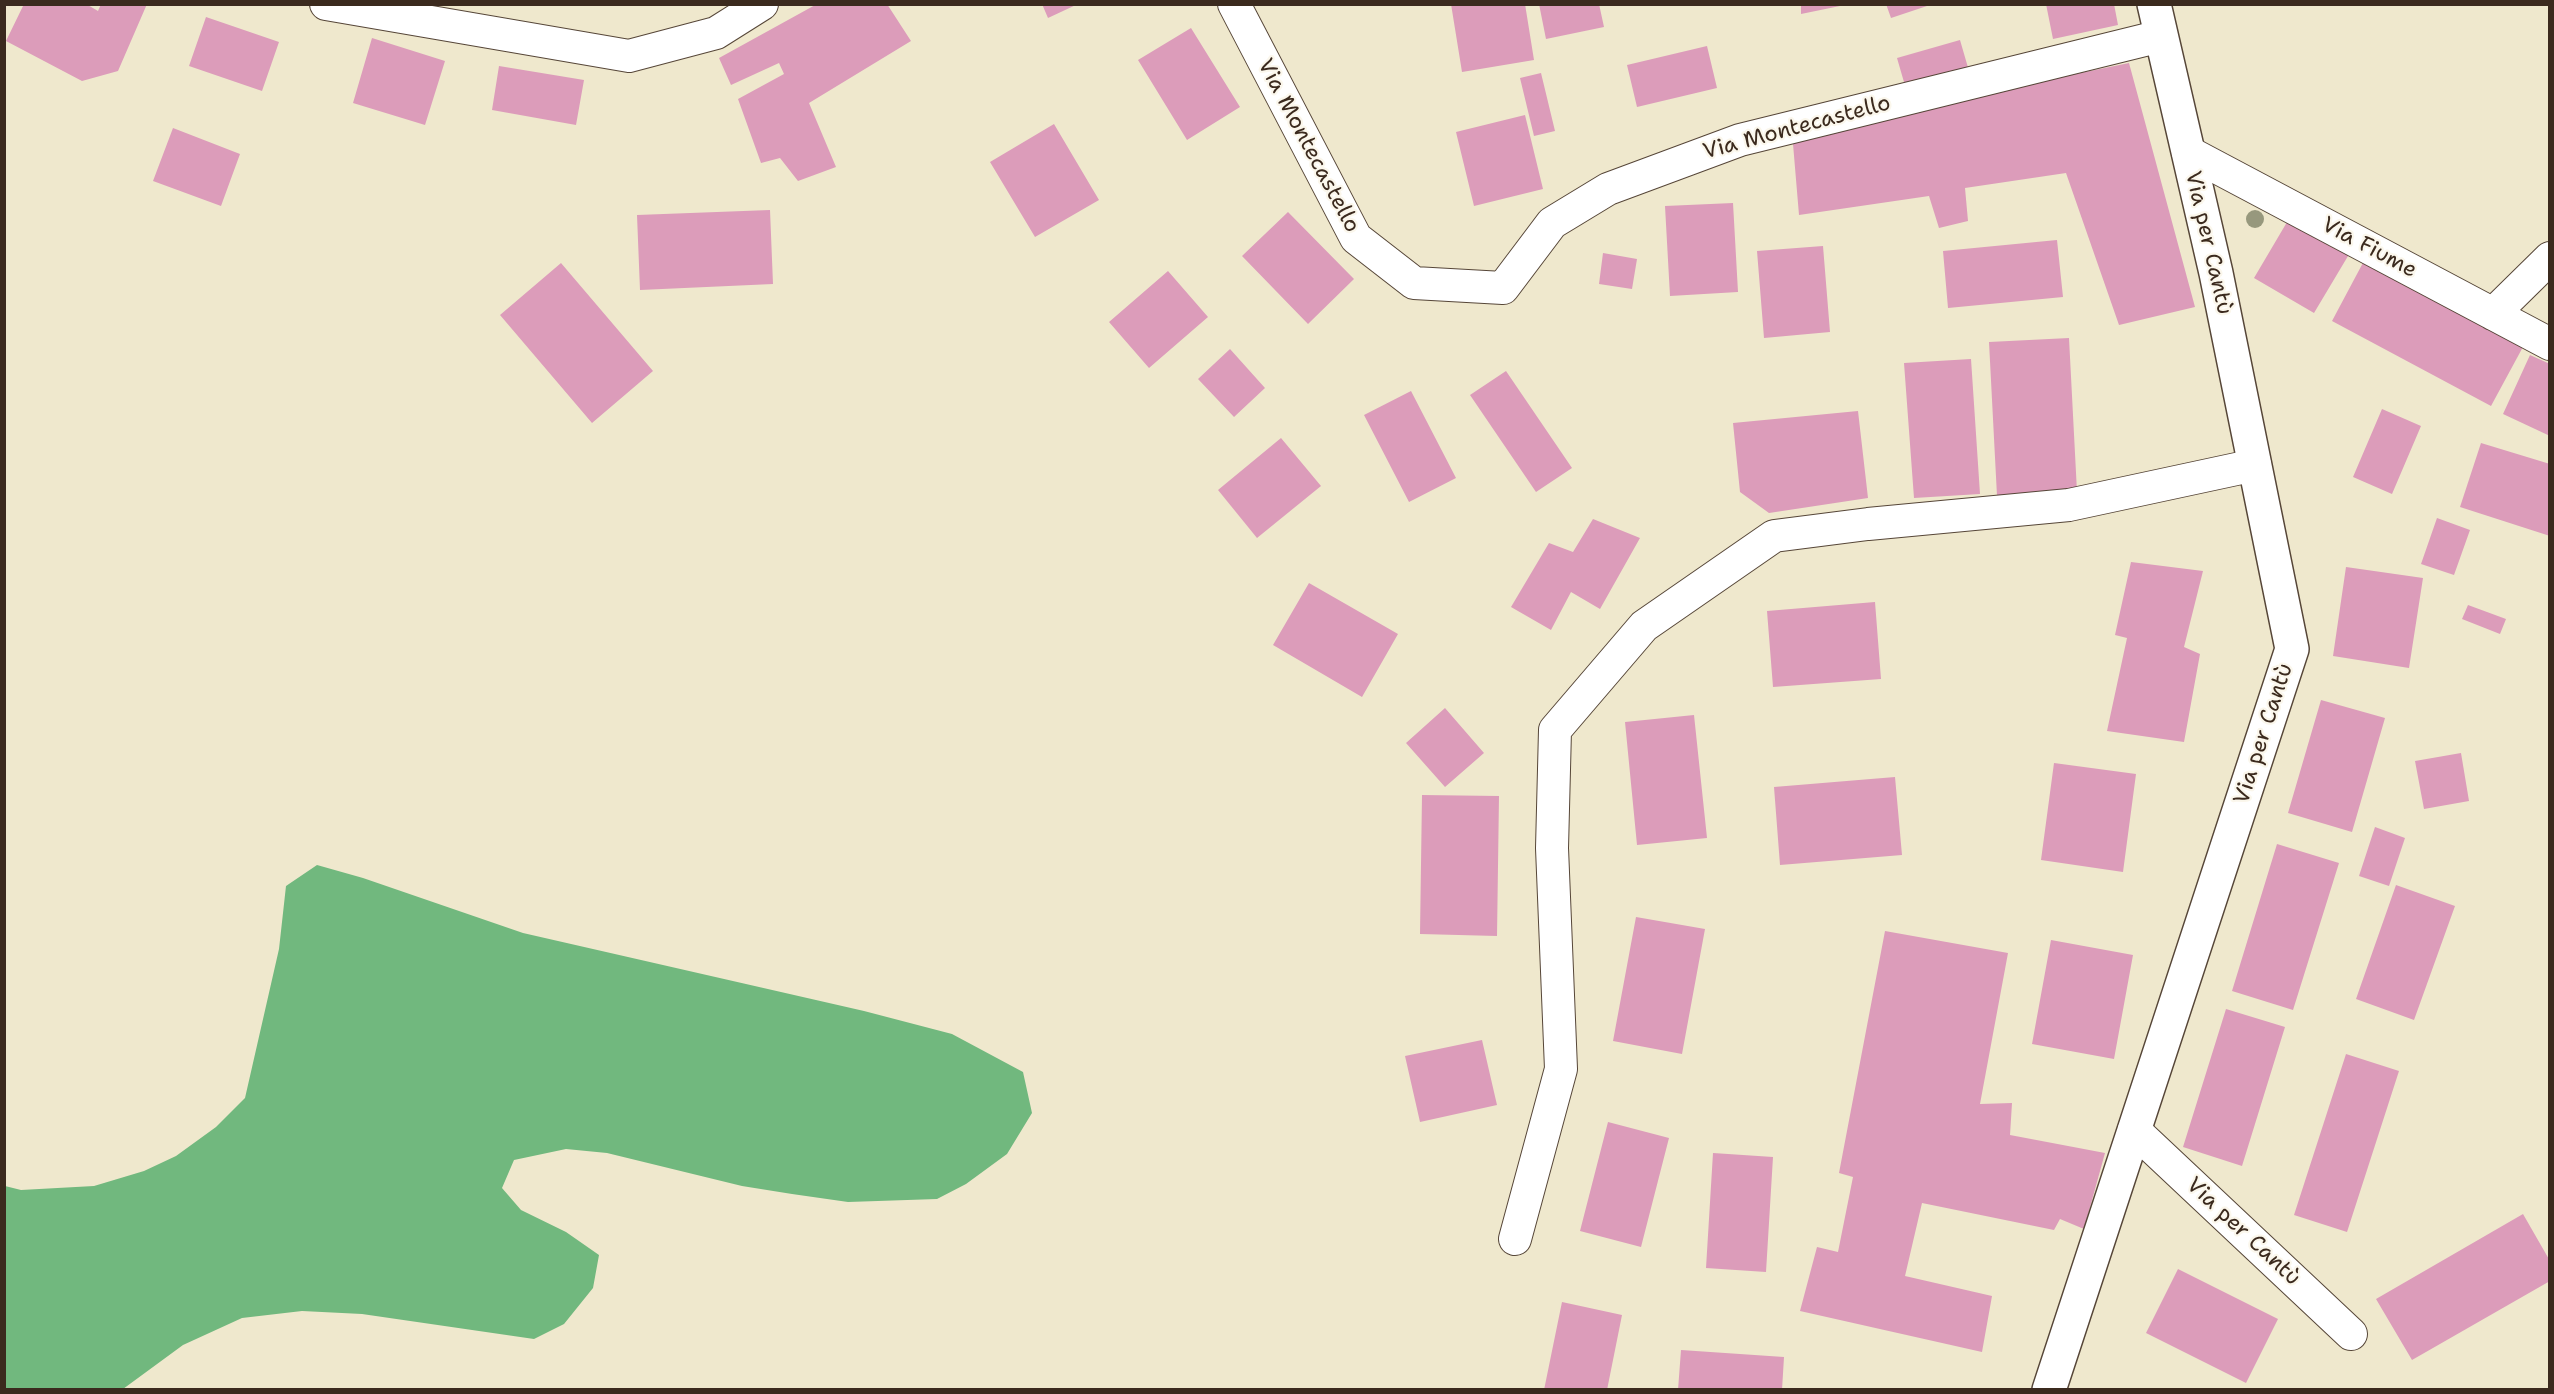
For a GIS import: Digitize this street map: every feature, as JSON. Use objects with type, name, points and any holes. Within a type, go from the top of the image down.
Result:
[{"type":"street","points":[[326,4],[629,56],[716,33],[762,4]]},
{"type":"street","name":"Via Montecastello","points":[[1234,4],[1356,238],[1414,283],[1503,288],[1552,223],[1608,189],[1740,140],[2158,20]]},
{"type":"street","name":"Via per Cantù","points":[[2049,1389],[2292,649],[2216,273],[2158,20]]},
{"type":"street","name":"Via Fiume","points":[[2188,152],[2550,344]]},
{"type":"street","points":[[2493,314],[2550,258]]},
{"type":"street","points":[[1515,1239],[1562,1069],[1552,848],[1555,730],[1644,626],[1774,536],[1868,524],[2069,505],[2255,465]]},
{"type":"street","name":"Via per Cantù","points":[[2134,1130],[2351,1334]]},
{"type":"green space","points":[[317,865],[363,878],[523,933],[864,1011],[952,1034],[1023,1072],[1032,1113],[1007,1154],[966,1184],[937,1199],[848,1202],[742,1186],[607,1153],[566,1149],[514,1160],[502,1188],[521,1210],[566,1232],[599,1255],[593,1288],[564,1324],[534,1339],[362,1314],[302,1311],[242,1318],[183,1345],[123,1389],[5,1389],[5,1186],[21,1190],[94,1186],[144,1171],[176,1156],[216,1127],[245,1098],[279,949],[286,886]]},
{"type":"building","points":[[24,4],[86,4],[98,11],[101,4],[147,4],[118,71],[82,81],[6,41]]},
{"type":"building","points":[[817,4],[887,4],[911,41],[809,103],[836,167],[798,181],[780,158],[761,163],[738,99],[784,74],[779,63],[731,85],[719,58]]},
{"type":"building","points":[[1042,4],[1078,4],[1048,18]]},
{"type":"building","points":[[1451,4],[1525,4],[1534,60],[1462,72]]},
{"type":"building","points":[[1539,4],[1599,4],[1604,27],[1546,39]]},
{"type":"building","points":[[1801,4],[1839,4],[1840,6],[1801,14]]},
{"type":"building","points":[[1886,4],[1930,4],[1930,5],[1891,18]]},
{"type":"building","points":[[2046,4],[2114,4],[2118,25],[2053,39]]},
{"type":"building","points":[[206,17],[279,42],[262,91],[189,66]]},
{"type":"building","points":[[1191,28],[1240,107],[1187,140],[1138,60]]},
{"type":"building","points":[[372,38],[445,61],[425,125],[353,103]]},
{"type":"building","points":[[1960,40],[1969,71],[1906,89],[1897,58]]},
{"type":"building","points":[[1707,46],[1717,88],[1637,107],[1627,65]]},
{"type":"building","points":[[2129,63],[2195,307],[2119,325],[2066,173],[1965,188],[1968,221],[1939,228],[1929,196],[1799,215],[1792,132]]},
{"type":"building","points":[[499,66],[584,80],[576,125],[492,110]]},
{"type":"building","points":[[1541,73],[1555,131],[1534,136],[1520,78]]},
{"type":"building","points":[[1525,115],[1543,189],[1474,206],[1456,132]]},
{"type":"building","points":[[1054,124],[1099,200],[1035,237],[990,162]]},
{"type":"building","points":[[173,128],[240,154],[221,206],[153,181]]},
{"type":"building","points":[[1733,203],[1738,292],[1670,296],[1665,206]]},
{"type":"building","points":[[770,210],[773,284],[640,290],[637,215]]},
{"type":"building","points":[[1288,212],[1354,279],[1308,324],[1242,256]]},
{"type":"building","points":[[2290,217],[2351,251],[2314,313],[2254,278]]},
{"type":"building","points":[[2057,240],[2063,297],[1948,308],[1943,251]]},
{"type":"building","points":[[1823,246],[1830,332],[1764,338],[1757,251]]},
{"type":"building","points":[[1603,253],[1637,259],[1632,289],[1599,284]]},
{"type":"building","points":[[2365,259],[2524,345],[2491,406],[2332,321]]},
{"type":"building","points":[[561,263],[653,371],[592,423],[500,315]]},
{"type":"building","points":[[1168,271],[1208,317],[1149,368],[1109,322]]},
{"type":"building","points":[[2069,338],[2077,492],[1997,496],[1989,342]]},
{"type":"building","points":[[1230,349],[1265,388],[1234,417],[1198,379]]},
{"type":"building","points":[[2530,355],[2550,364],[2550,436],[2503,414]]},
{"type":"building","points":[[1971,359],[1980,494],[1914,498],[1904,363]]},
{"type":"building","points":[[1506,371],[1572,468],[1536,492],[1470,395]]},
{"type":"building","points":[[1411,391],[1456,478],[1409,502],[1364,415]]},
{"type":"building","points":[[2382,409],[2421,426],[2392,494],[2353,477]]},
{"type":"building","points":[[1858,411],[1868,498],[1769,513],[1740,492],[1733,423]]},
{"type":"building","points":[[1281,438],[1321,486],[1257,538],[1218,490]]},
{"type":"building","points":[[2481,443],[2550,464],[2550,536],[2460,507]]},
{"type":"building","points":[[2437,518],[2470,530],[2454,575],[2421,564]]},
{"type":"building","points":[[1593,519],[1640,538],[1600,609],[1571,592],[1551,630],[1511,607],[1549,543],[1573,552]]},
{"type":"building","points":[[2131,562],[2203,571],[2184,647],[2200,654],[2184,742],[2107,731],[2127,638],[2115,635]]},
{"type":"building","points":[[2346,567],[2423,578],[2409,668],[2333,656]]},
{"type":"building","points":[[1309,583],[1398,634],[1362,697],[1273,645]]},
{"type":"building","points":[[1875,602],[1881,679],[1773,687],[1767,611]]},
{"type":"building","points":[[2468,605],[2506,619],[2500,634],[2462,619]]},
{"type":"building","points":[[2321,700],[2385,718],[2352,832],[2288,813]]},
{"type":"building","points":[[1445,708],[1484,753],[1445,787],[1406,743]]},
{"type":"building","points":[[1694,715],[1707,838],[1637,845],[1625,722]]},
{"type":"building","points":[[2461,753],[2469,801],[2424,809],[2415,761]]},
{"type":"building","points":[[2054,763],[2136,774],[2123,872],[2041,860]]},
{"type":"building","points":[[1895,777],[1902,855],[1780,865],[1774,787]]},
{"type":"building","points":[[1422,795],[1499,796],[1497,936],[1420,934]]},
{"type":"building","points":[[2375,827],[2405,838],[2389,886],[2359,876]]},
{"type":"building","points":[[2277,844],[2339,863],[2293,1010],[2232,991]]},
{"type":"building","points":[[2396,885],[2455,906],[2414,1020],[2356,999]]},
{"type":"building","points":[[1636,917],[1705,929],[1682,1054],[1613,1041]]},
{"type":"building","points":[[1885,931],[2008,953],[1980,1104],[2012,1103],[2010,1135],[2105,1153],[2084,1229],[2060,1219],[2054,1230],[1922,1203],[1905,1276],[1992,1296],[1982,1352],[1800,1311],[1817,1247],[1838,1252],[1853,1177],[1839,1173]]},
{"type":"building","points":[[2051,940],[2133,955],[2114,1059],[2032,1044]]},
{"type":"building","points":[[2226,1009],[2285,1027],[2242,1166],[2183,1147]]},
{"type":"building","points":[[1482,1040],[1497,1105],[1420,1122],[1405,1056]]},
{"type":"building","points":[[2346,1054],[2399,1071],[2347,1232],[2294,1215]]},
{"type":"building","points":[[1608,1122],[1669,1138],[1641,1247],[1580,1231]]},
{"type":"building","points":[[1713,1153],[1773,1157],[1766,1272],[1706,1268]]},
{"type":"building","points":[[2523,1214],[2550,1261],[2550,1281],[2412,1360],[2376,1299]]},
{"type":"building","points":[[2178,1269],[2278,1319],[2246,1383],[2146,1333]]},
{"type":"building","points":[[1562,1302],[1622,1315],[1607,1390],[1544,1390]]},
{"type":"building","points":[[1681,1350],[1784,1357],[1782,1390],[1678,1390]]}]
